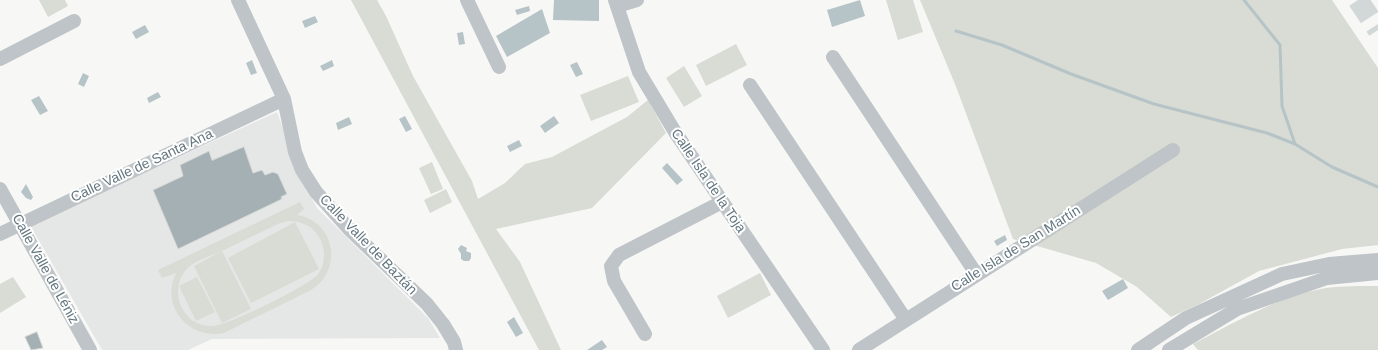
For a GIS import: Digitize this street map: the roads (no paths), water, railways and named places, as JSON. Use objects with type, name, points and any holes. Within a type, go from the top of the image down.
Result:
[{"type":"street","name":"Calle Valle de Baztán","points":[[238,0],[284,98],[296,152],[302,170],[316,192],[350,230],[427,304],[444,324],[456,350]]},
{"type":"street","points":[[467,0],[499,67]]},
{"type":"street","points":[[616,3],[637,0]]},
{"type":"street","name":"Calle Isla de la Toja","points":[[616,3],[639,72],[675,132],[823,350]]},
{"type":"street","points":[[0,59],[74,20]]},
{"type":"street","points":[[833,57],[961,250],[975,275]]},
{"type":"street","points":[[750,85],[906,320]]},
{"type":"street","name":"Calle Valle de Santa Ana","points":[[0,234],[284,98]]},
{"type":"street","name":"Calle Isla de San Martín","points":[[859,350],[1173,150]]},
{"type":"street","name":"Calle Valle de Léniz","points":[[0,189],[90,350]]},
{"type":"street","points":[[645,334],[614,281],[611,266],[619,255],[722,202]]},
{"type":"street","points":[[1138,350],[1186,318],[1282,274],[1329,264],[1378,260]]},
{"type":"street","points":[[1169,350],[1237,309],[1327,278],[1378,273]]},
{"type":"waterway","points":[[1244,0],[1280,45],[1282,106],[1295,144],[1332,167],[1378,187]]},
{"type":"waterway","points":[[956,31],[1002,45],[1071,74],[1154,104],[1267,133],[1295,144]]},
{"type":"tunnel","points":[[1358,0],[1378,30]]}]
